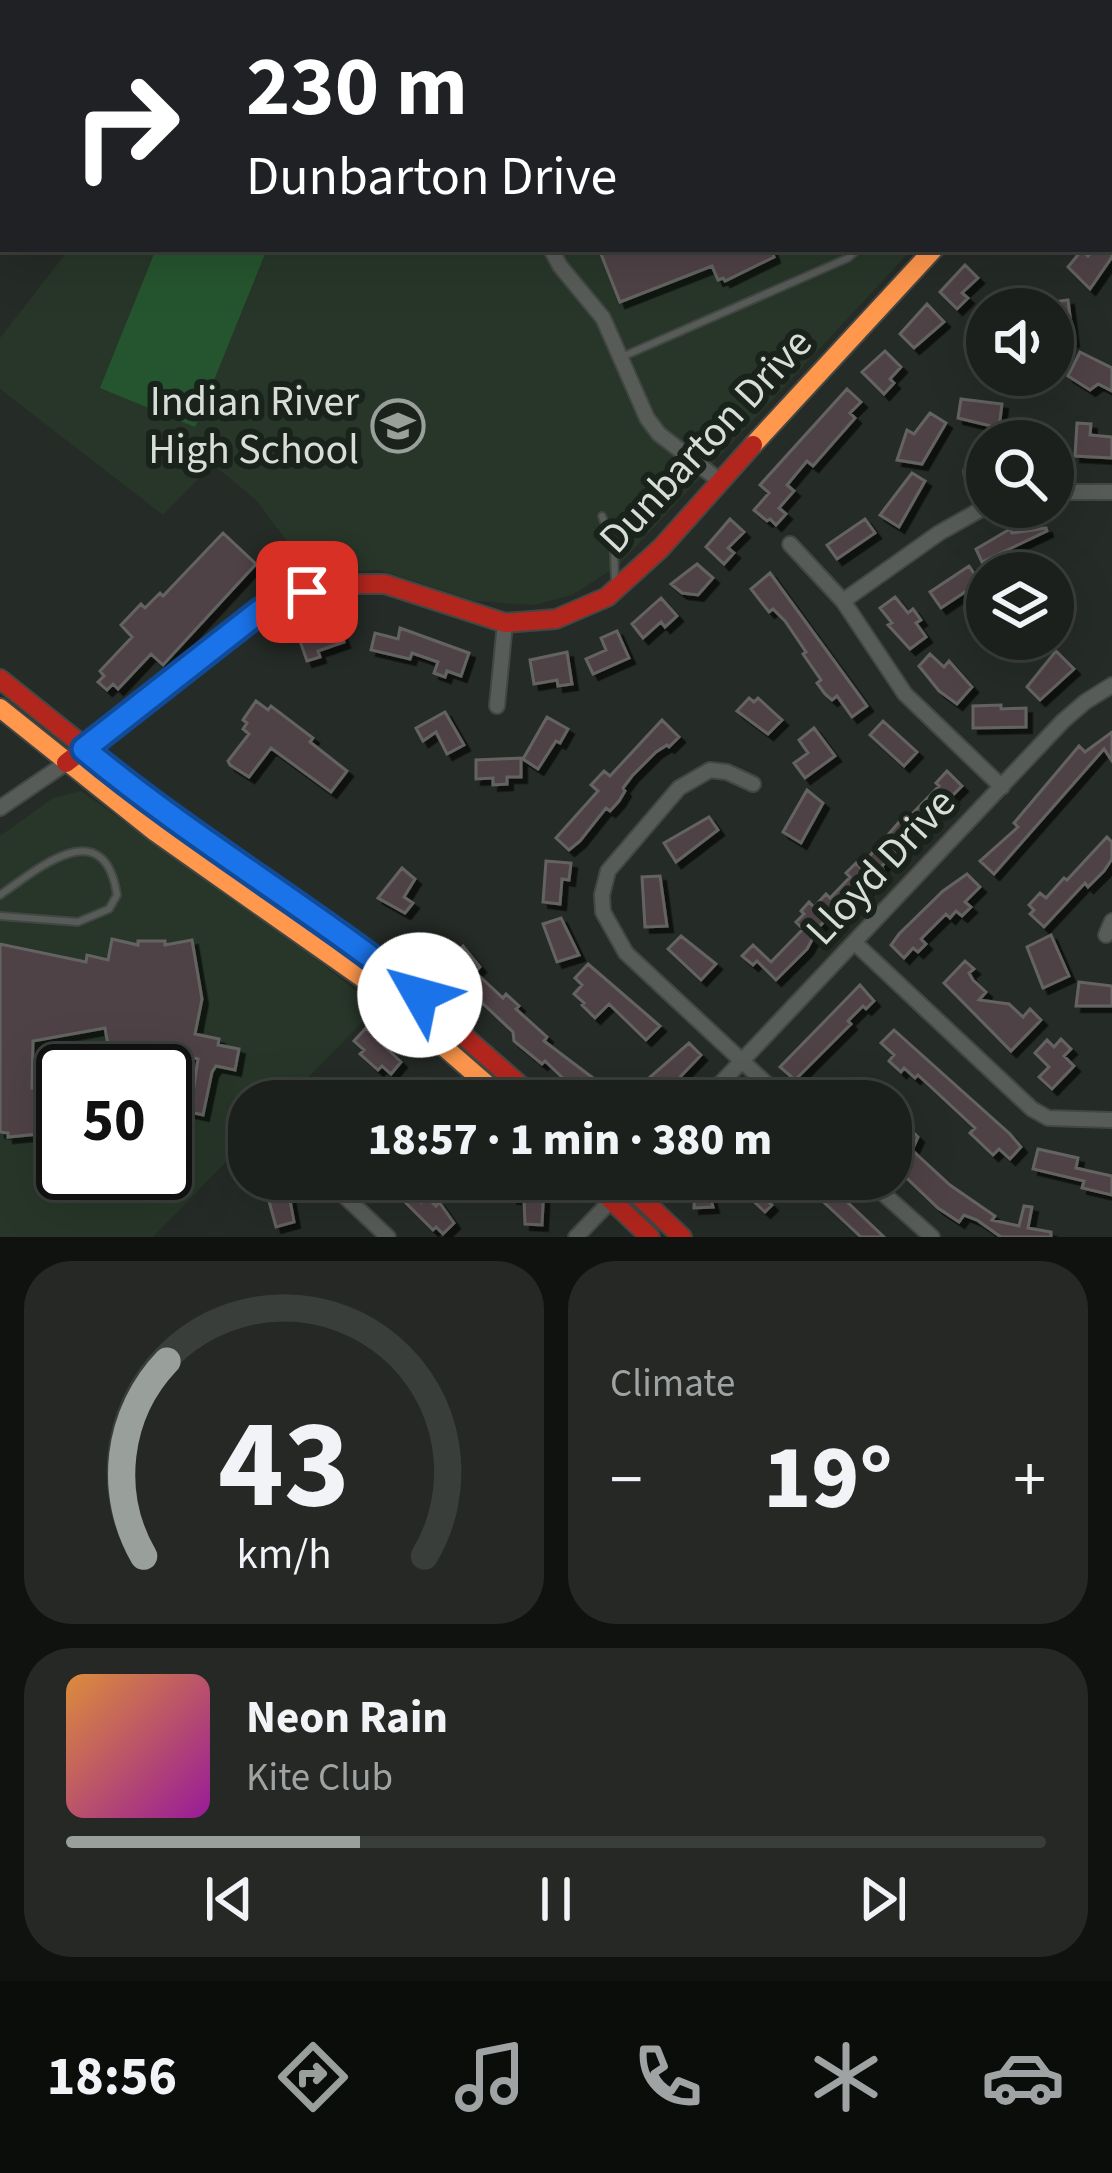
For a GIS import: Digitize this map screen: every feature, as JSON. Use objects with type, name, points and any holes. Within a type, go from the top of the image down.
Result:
[{"type":"main road","name":"Dunbarton Drive","points":[[66,763],[260,611],[320,588],[385,584],[505,623],[556,619],[614,592],[661,548],[927,252]]},
{"type":"main road","points":[[0,679],[182,825],[385,967],[514,1080]]},
{"type":"main road","points":[[0,708],[155,832],[375,987],[482,1080]]},
{"type":"main road","points":[[611,1200],[650,1237]]},
{"type":"main road","points":[[645,1200],[682,1237]]},
{"type":"street","points":[[553,252],[602,318],[658,434],[720,481]]},
{"type":"street","points":[[1074,492],[1112,492]]},
{"type":"street","points":[[843,602],[966,518]]},
{"type":"street","points":[[790,544],[843,602],[904,694],[1002,787]]},
{"type":"street","points":[[497,706],[505,623]]},
{"type":"street","name":"Lloyd Drive","points":[[723,1080],[1063,721],[1112,685]]},
{"type":"street","name":"Dunbarton Drive","points":[[0,808],[66,763]]},
{"type":"street","points":[[753,784],[727,772],[710,770],[696,775],[679,788],[608,871],[602,895],[610,930],[626,953],[762,1080]]},
{"type":"street","points":[[855,944],[1032,1109],[1048,1118],[1112,1120]]},
{"type":"street","points":[[349,1200],[388,1237]]},
{"type":"street","points":[[576,1237],[611,1200]]},
{"type":"street","points":[[891,1200],[932,1237]]},
{"type":"lane","points":[[620,358],[855,252]]},
{"type":"lane","points":[[602,516],[614,549],[614,592]]},
{"type":"lane","points":[[0,895],[52,860],[84,850],[96,854],[109,868],[117,895],[110,909],[78,922],[0,916]]},
{"type":"shaded area","name":"Indian River High School","points":[[67,252],[909,252],[619,565],[572,595],[534,605],[475,601],[380,570],[328,573],[325,542],[291,547],[257,501],[213,464],[163,515],[0,389],[0,338]]},
{"type":"shaded area","points":[[81,791],[377,1007],[306,1080],[228,1080],[228,1160],[192,1197],[192,1044],[36,1044],[36,1200],[189,1200],[153,1237],[0,1237],[0,836],[53,798]]},
{"type":"green space","points":[[155,252],[266,252],[195,427],[100,388]]},
{"type":"building","points":[[600,252],[772,252],[774,257],[725,281],[718,280],[712,266],[620,302]]},
{"type":"building","points":[[1080,252],[1088,256],[1112,252],[1090,289],[1068,267]]},
{"type":"building","points":[[965,265],[978,278],[962,293],[966,300],[957,309],[940,292]]},
{"type":"building","points":[[927,304],[944,322],[914,348],[900,334]]},
{"type":"building","points":[[885,351],[901,367],[884,394],[862,372]]},
{"type":"building","points":[[1080,352],[1112,368],[1112,391],[1098,384],[1090,390],[1074,380]]},
{"type":"building","points":[[847,389],[861,402],[850,413],[855,418],[813,466],[807,461],[787,485],[794,491],[779,508],[786,514],[776,525],[767,521],[754,510],[769,493],[760,485]]},
{"type":"building","points":[[961,399],[1002,404],[1000,420],[958,418]]},
{"type":"building","points":[[930,413],[946,423],[922,464],[897,460],[907,430],[914,434]]},
{"type":"building","points":[[1077,423],[1091,424],[1090,435],[1112,437],[1112,458],[1075,456]]},
{"type":"building","points":[[912,473],[925,481],[899,527],[880,515]]},
{"type":"building","points":[[730,519],[744,532],[728,548],[734,553],[724,564],[706,547]]},
{"type":"building","points":[[865,519],[875,533],[837,559],[827,545]]},
{"type":"building","points":[[1010,529],[1012,533],[1047,531],[1003,552],[977,552]]},
{"type":"building","points":[[223,533],[256,564],[163,665],[151,654],[118,689],[113,684],[107,690],[98,682],[104,676],[100,671],[132,637],[121,625],[141,604],[145,608],[160,593],[163,596]]},
{"type":"building","points":[[697,564],[713,578],[698,595],[682,593],[671,584]]},
{"type":"building","points":[[966,568],[966,591],[941,608],[930,592]]},
{"type":"building","points":[[770,573],[867,706],[852,717],[837,696],[832,700],[825,694],[785,621],[773,609],[769,612],[751,589]]},
{"type":"building","points":[[895,597],[908,613],[913,609],[926,637],[910,649],[880,608]]},
{"type":"building","points":[[661,598],[677,616],[665,627],[661,622],[643,638],[632,624]]},
{"type":"building","points":[[337,620],[344,642],[318,651],[320,657],[307,661],[299,638]]},
{"type":"building","points":[[400,628],[469,653],[461,676],[434,673],[438,662],[412,653],[410,659],[371,650],[375,633],[398,639]]},
{"type":"building","points":[[617,631],[629,658],[593,674],[586,659],[606,650],[601,638]]},
{"type":"building","points":[[567,652],[572,684],[558,686],[557,680],[534,684],[530,660]]},
{"type":"building","points":[[930,654],[944,667],[949,661],[972,687],[957,704],[919,666]]},
{"type":"building","points":[[1049,660],[1065,660],[1074,669],[1040,700],[1027,687]]},
{"type":"building","points":[[749,698],[754,702],[758,698],[782,720],[768,734],[737,711]]},
{"type":"building","points":[[256,701],[268,710],[271,706],[313,738],[310,742],[347,771],[331,792],[271,748],[249,777],[230,765],[228,761],[249,734],[243,720]]},
{"type":"building","points":[[1001,705],[1001,709],[1026,708],[1026,727],[973,728],[973,706]]},
{"type":"building","points":[[445,712],[464,745],[447,754],[436,732],[423,741],[416,728]]},
{"type":"building","points":[[547,717],[568,729],[538,769],[523,759]]},
{"type":"building","points":[[662,720],[679,737],[632,776],[619,801],[610,811],[606,808],[569,850],[556,838],[598,791],[591,785],[604,771],[610,776]]},
{"type":"building","points":[[883,721],[917,752],[904,766],[870,735]]},
{"type":"building","points":[[814,728],[835,756],[805,778],[794,763],[808,753],[799,740]]},
{"type":"building","points":[[1112,732],[1112,761],[1104,749],[994,874],[980,861],[1018,827],[1014,823],[1079,746],[1085,752]]},
{"type":"building","points":[[521,758],[521,777],[507,777],[507,784],[493,785],[493,778],[476,779],[476,760]]},
{"type":"building","points":[[947,771],[962,786],[881,867],[867,890],[853,900],[849,896],[819,927],[807,949],[776,980],[757,961],[753,965],[742,956],[753,945],[771,962],[803,929],[796,922],[809,902],[814,907],[826,894],[830,898],[850,877],[846,873],[856,863],[860,867],[907,813],[910,816],[939,786],[936,783]]},
{"type":"building","points":[[807,790],[823,803],[801,843],[783,832]]},
{"type":"building","points":[[709,817],[718,830],[676,862],[664,843]]},
{"type":"building","points":[[1107,837],[1112,842],[1112,859],[1104,871],[1088,887],[1085,883],[1044,927],[1030,914],[1034,910],[1029,905],[1040,893],[1046,898],[1067,880]]},
{"type":"building","points":[[546,861],[571,863],[569,880],[562,879],[560,904],[543,902]]},
{"type":"building","points":[[402,868],[415,879],[404,897],[413,903],[405,913],[378,898]]},
{"type":"building","points":[[967,874],[980,887],[965,902],[971,907],[962,916],[956,911],[950,918],[946,914],[921,939],[926,944],[918,952],[913,948],[904,958],[891,945],[899,934]]},
{"type":"building","points":[[660,876],[667,926],[645,927],[642,877]]},
{"type":"building","points":[[561,918],[579,955],[557,962],[543,924]]},
{"type":"building","points":[[1051,935],[1069,976],[1043,988],[1027,947]]},
{"type":"building","points":[[681,936],[716,964],[701,980],[668,949]]},
{"type":"building","points":[[112,939],[138,945],[138,941],[165,941],[165,945],[192,940],[202,999],[195,1034],[239,1049],[235,1070],[216,1066],[203,1115],[192,1112],[198,1059],[192,1058],[192,1044],[108,1044],[105,1028],[33,1041],[36,1134],[8,1137],[0,1132],[0,944],[86,962],[87,955],[108,960]]},
{"type":"building","points":[[444,939],[458,952],[463,946],[480,967],[475,972],[519,1006],[516,1009],[547,1037],[544,1041],[596,1080],[565,1080],[545,1061],[542,1064],[514,1041],[513,1032],[432,952]]},
{"type":"building","points":[[965,961],[974,969],[969,973],[973,980],[986,992],[979,1000],[1009,1004],[1023,1017],[1030,1009],[1041,1020],[1011,1051],[944,983]]},
{"type":"building","points":[[588,964],[660,1026],[646,1040],[609,1004],[595,1018],[582,1005],[574,994],[582,985],[575,978]]},
{"type":"building","points":[[1079,982],[1112,986],[1112,1006],[1076,1006]]},
{"type":"building","points":[[860,985],[874,1001],[848,1021],[851,1024],[795,1080],[780,1067]]},
{"type":"building","points":[[366,1028],[401,1062],[391,1074],[382,1066],[378,1070],[360,1054],[364,1050],[354,1041]]},
{"type":"building","points":[[894,1030],[1010,1134],[1021,1147],[1010,1159],[999,1149],[993,1155],[970,1133],[975,1128],[918,1075],[915,1078],[904,1068],[901,1072],[889,1061],[894,1055],[881,1043]]},
{"type":"building","points":[[1061,1039],[1071,1049],[1064,1056],[1074,1066],[1052,1089],[1039,1077],[1049,1067],[1035,1053],[1047,1040],[1054,1047]]},
{"type":"building","points":[[689,1043],[701,1055],[677,1080],[649,1078]]},
{"type":"building","points":[[1038,1149],[1078,1158],[1076,1168],[1112,1176],[1112,1195],[1082,1188],[1084,1181],[1033,1169]]},
{"type":"building","points":[[912,1150],[950,1185],[995,1216],[992,1220],[1019,1226],[1024,1206],[1032,1207],[1028,1228],[1051,1232],[1051,1237],[1001,1237],[977,1220],[964,1215],[959,1222],[912,1183]]},
{"type":"building","points":[[269,1200],[290,1200],[294,1222],[276,1227]]},
{"type":"building","points":[[403,1200],[430,1200],[436,1206],[439,1202],[454,1223],[443,1234],[436,1227],[433,1230]]},
{"type":"building","points":[[524,1200],[543,1200],[542,1225],[525,1224]]},
{"type":"building","points":[[694,1200],[711,1200],[713,1207],[694,1208]]},
{"type":"building","points":[[752,1200],[772,1205],[765,1212]]},
{"type":"building","points":[[821,1200],[845,1200],[884,1237],[861,1237]]},
{"type":"traffic: slow","points":[[753,445],[931,252]]},
{"type":"traffic: slow","points":[[0,708],[155,832],[375,987],[482,1080]]},
{"type":"traffic: jam","points":[[66,763],[260,612],[307,592],[334,584],[385,584],[505,623],[556,619],[607,597],[661,548],[753,445]]},
{"type":"traffic: jam","points":[[0,679],[182,825],[385,967],[514,1080]]},
{"type":"traffic: jam","points":[[611,1200],[650,1237]]},
{"type":"traffic: jam","points":[[643,1200],[682,1237]]},
{"type":"place","name":"Indian River High School","points":[[398,426]]},
{"type":"route","points":[[307,592],[260,611],[84,749],[420,995]]}]
